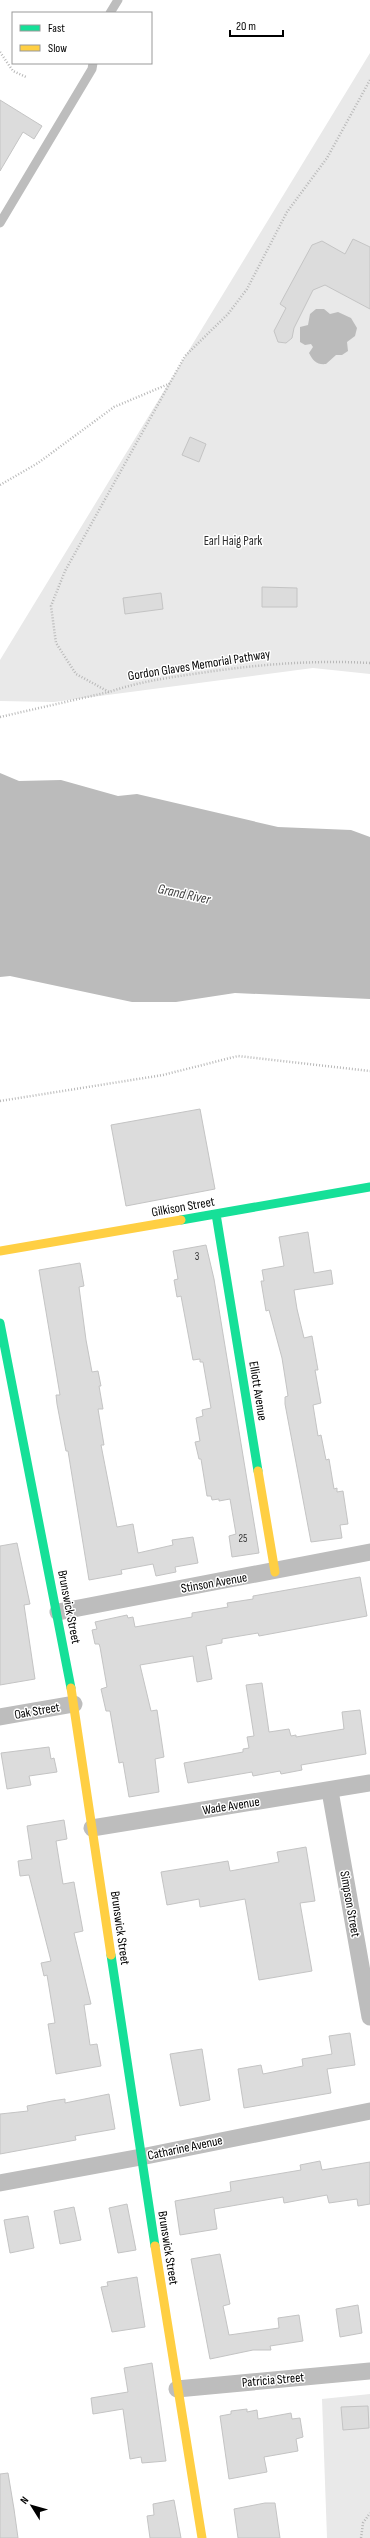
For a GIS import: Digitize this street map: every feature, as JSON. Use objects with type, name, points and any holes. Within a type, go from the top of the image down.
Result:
[{"type":"street","name":"Gilkison Street","points":[[0,1251],[370,1187]]},
{"type":"street","name":"Elliott Avenue","points":[[216,1214],[275,1572]]},
{"type":"street","name":"Brunswick Street","points":[[0,1323],[58,1612],[74,1704],[141,2157],[202,2538]]},
{"type":"street","name":"Stinson Avenue","points":[[58,1612],[275,1572],[370,1552]]},
{"type":"street","name":"Oak Street","points":[[0,1717],[74,1704]]},
{"type":"street","name":"Wade Avenue","points":[[92,1828],[330,1791],[370,1783]]},
{"type":"street","name":"Simpson Street","points":[[330,1791],[370,2017]]},
{"type":"street","name":"Catharine Avenue","points":[[0,2183],[141,2157],[370,2111]]},
{"type":"street","name":"Patricia Street","points":[[177,2389],[370,2371]]},
{"type":"lane","points":[[111,12],[118,0]]},
{"type":"lane","points":[[0,224],[92,69],[93,64]]},
{"type":"path","points":[[0,52],[13,71],[26,77]]},
{"type":"path","points":[[109,692],[76,674],[56,643],[51,606],[65,571],[185,356],[228,314],[247,289],[287,212],[327,158],[370,80]]},
{"type":"path","points":[[0,485],[38,463],[114,407],[171,383]]},
{"type":"path","name":"Gordon Glaves Memorial Pathway","points":[[0,717],[109,692],[136,683],[250,666],[305,661],[370,663]]},
{"type":"path","points":[[0,1101],[163,1074],[238,1056],[370,1071]]},
{"type":"path","points":[[361,2538],[363,2523],[370,2513]]},
{"type":"green space","name":"Earl Haig Park","points":[[370,53],[370,674],[313,668],[54,702],[0,701],[0,660]]},
{"type":"green space","points":[[370,2394],[370,2538],[327,2538],[322,2399]]},
{"type":"water","points":[[316,309],[324,309],[330,314],[338,312],[351,318],[357,328],[355,336],[347,342],[348,351],[342,355],[336,355],[326,364],[318,363],[312,358],[309,353],[313,347],[311,344],[305,345],[300,342],[300,327],[308,325],[310,314]]},
{"type":"water","name":"Grand River","points":[[0,773],[19,781],[61,780],[118,796],[137,794],[278,827],[351,830],[370,837],[370,999],[235,993],[176,1002],[132,1002],[10,976],[0,977]]},
{"type":"building","points":[[0,100],[42,126],[34,139],[23,132],[0,171]]},
{"type":"building","points":[[353,239],[370,247],[370,309],[325,285],[313,290],[294,328],[292,338],[286,343],[278,342],[274,331],[286,308],[280,304],[312,245],[322,241],[345,254]]},
{"type":"building","points":[[190,437],[206,444],[199,462],[182,455]]},
{"type":"building","points":[[262,587],[297,588],[297,607],[262,607]]},
{"type":"building","points":[[161,593],[163,609],[125,614],[123,598]]},
{"type":"building","points":[[200,1109],[215,1189],[126,1206],[111,1125]]},
{"type":"building","points":[[308,1232],[314,1273],[331,1270],[333,1284],[294,1290],[304,1338],[312,1336],[318,1370],[315,1370],[321,1403],[313,1405],[318,1436],[321,1435],[326,1460],[329,1459],[334,1489],[337,1488],[337,1492],[343,1491],[348,1524],[340,1525],[342,1538],[311,1542],[285,1404],[285,1397],[288,1396],[282,1358],[269,1310],[266,1311],[261,1281],[264,1281],[262,1270],[284,1266],[279,1237]]},
{"type":"building","points":[[206,1245],[214,1279],[259,1553],[232,1557],[229,1536],[236,1534],[230,1499],[219,1501],[219,1499],[212,1500],[211,1496],[207,1496],[201,1459],[199,1459],[195,1442],[200,1441],[196,1418],[203,1416],[202,1410],[211,1408],[203,1362],[200,1362],[200,1359],[193,1360],[181,1296],[177,1297],[174,1280],[178,1279],[173,1251]]},
{"type":"building","points":[[80,1263],[84,1286],[79,1287],[86,1340],[92,1372],[98,1371],[101,1386],[99,1386],[103,1409],[98,1409],[104,1445],[101,1445],[117,1527],[133,1524],[138,1553],[173,1545],[172,1540],[193,1537],[198,1563],[175,1567],[176,1572],[156,1576],[153,1564],[121,1570],[122,1574],[89,1580],[68,1451],[66,1451],[57,1404],[56,1395],[60,1395],[39,1270]]},
{"type":"building","points":[[17,1543],[30,1604],[24,1605],[35,1679],[0,1685],[0,1546]]},
{"type":"building","points":[[360,1577],[367,1616],[259,1636],[258,1633],[222,1639],[222,1643],[206,1646],[212,1679],[197,1682],[193,1656],[140,1665],[151,1711],[157,1710],[164,1757],[155,1759],[159,1792],[129,1797],[123,1762],[119,1763],[110,1711],[106,1711],[101,1689],[107,1687],[100,1647],[99,1644],[95,1644],[92,1630],[97,1629],[95,1622],[127,1615],[128,1618],[133,1617],[135,1627],[192,1617],[192,1613],[228,1607],[227,1603],[253,1599],[253,1596]]},
{"type":"building","points":[[262,1683],[269,1732],[289,1729],[291,1736],[296,1735],[296,1737],[344,1729],[342,1712],[360,1710],[366,1754],[301,1765],[302,1770],[281,1774],[280,1771],[253,1776],[252,1772],[188,1783],[184,1763],[243,1752],[243,1749],[249,1748],[247,1737],[254,1736],[246,1685]]},
{"type":"building","points":[[49,1747],[51,1759],[54,1758],[57,1772],[29,1776],[31,1785],[7,1789],[1,1753]]},
{"type":"building","points":[[64,1820],[67,1839],[56,1841],[63,1884],[74,1882],[83,1931],[74,1933],[91,2004],[84,2005],[90,2045],[97,2044],[101,2066],[56,2074],[48,2024],[55,2023],[47,1975],[44,1976],[41,1963],[51,1961],[29,1875],[20,1876],[18,1861],[32,1859],[27,1826]]},
{"type":"building","points":[[306,1847],[315,1901],[300,1903],[312,1971],[259,1980],[245,1899],[200,1907],[199,1899],[167,1905],[161,1872],[228,1861],[230,1871],[279,1862],[277,1852]]},
{"type":"building","points":[[350,2033],[355,2065],[327,2069],[331,2093],[244,2108],[238,2069],[261,2065],[263,2074],[303,2066],[302,2059],[332,2054],[329,2036]]},
{"type":"building","points":[[202,2049],[210,2100],[180,2106],[170,2054]]},
{"type":"building","points":[[109,2094],[115,2129],[75,2136],[76,2140],[0,2154],[0,2114],[28,2111],[27,2106],[52,2101],[65,2099],[65,2103]]},
{"type":"building","points":[[320,2161],[322,2170],[370,2162],[370,2204],[358,2206],[357,2199],[329,2203],[327,2195],[284,2203],[283,2197],[214,2209],[217,2229],[180,2235],[175,2201],[231,2191],[230,2182],[301,2170],[300,2165]]},
{"type":"building","points":[[127,2204],[136,2250],[118,2253],[109,2208]]},
{"type":"building","points":[[74,2207],[81,2240],[60,2244],[54,2211]]},
{"type":"building","points":[[28,2216],[34,2248],[10,2253],[4,2220]]},
{"type":"building","points":[[220,2254],[230,2304],[223,2306],[229,2335],[279,2328],[278,2318],[299,2315],[303,2341],[270,2346],[271,2350],[253,2350],[210,2359],[191,2259]]},
{"type":"building","points":[[137,2277],[145,2327],[112,2332],[101,2287],[108,2286],[107,2282]]},
{"type":"building","points":[[358,2305],[362,2333],[340,2337],[336,2309]]},
{"type":"building","points":[[152,2363],[166,2461],[142,2463],[141,2457],[130,2459],[123,2409],[93,2414],[91,2398],[128,2392],[124,2368]]},
{"type":"building","points":[[368,2406],[369,2428],[343,2430],[341,2407]]},
{"type":"building","points":[[247,2409],[247,2412],[257,2410],[258,2419],[291,2413],[292,2419],[300,2418],[303,2437],[296,2439],[298,2451],[264,2457],[267,2472],[229,2479],[220,2416],[231,2414],[231,2411]]},
{"type":"building","points":[[8,2473],[18,2538],[0,2538],[0,2474]]},
{"type":"building","points":[[174,2500],[181,2538],[150,2538],[147,2516],[154,2515],[153,2504]]},
{"type":"building","points":[[265,2503],[275,2503],[280,2538],[238,2538],[234,2509]]},
{"type":"traffic: fast","points":[[181,1220],[370,1187]]},
{"type":"traffic: fast","points":[[216,1214],[258,1471]]},
{"type":"traffic: fast","points":[[0,1323],[71,1688]]},
{"type":"traffic: fast","points":[[111,1955],[155,2246]]},
{"type":"traffic: slow","points":[[0,1251],[181,1220]]},
{"type":"traffic: slow","points":[[258,1471],[275,1572]]},
{"type":"traffic: slow","points":[[71,1688],[111,1955]]},
{"type":"traffic: slow","points":[[155,2246],[202,2538]]}]
